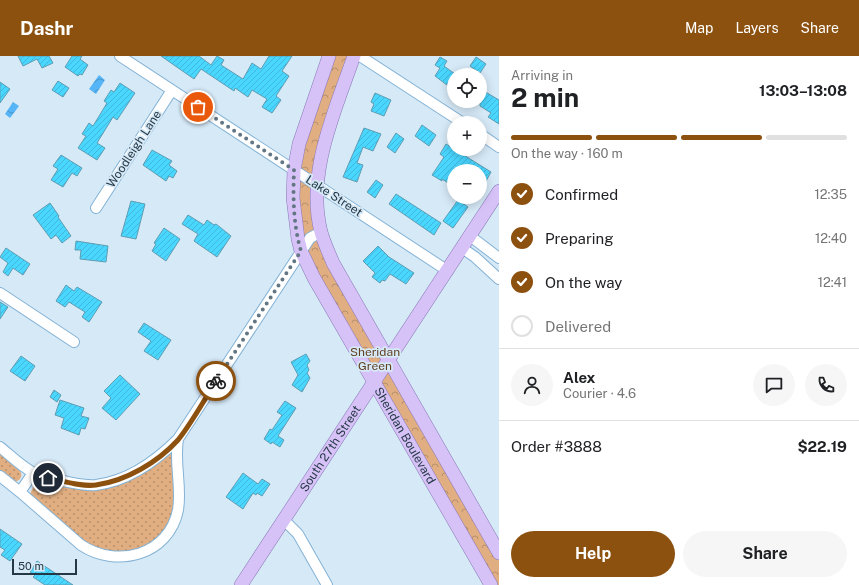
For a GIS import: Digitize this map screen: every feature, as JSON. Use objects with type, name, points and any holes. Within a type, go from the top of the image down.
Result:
[{"type":"main road","name":"Sheridan Boulevard","points":[[329,56],[299,144],[294,170],[293,198],[301,251],[314,278],[491,585]]},
{"type":"main road","name":"Sheridan Boulevard","points":[[354,56],[323,149],[317,185],[318,211],[321,232],[334,264],[499,553]]},
{"type":"main road","name":"South 27th Street","points":[[241,585],[499,191]]},
{"type":"street","name":"Lake Street","points":[[120,56],[448,271]]},
{"type":"street","points":[[360,56],[452,116]]},
{"type":"street","name":"Woodleigh Lane","points":[[96,208],[172,90]]},
{"type":"street","points":[[487,138],[499,146]]},
{"type":"street","points":[[0,447],[33,473],[48,478],[82,485],[96,485],[120,478],[139,470],[161,455],[178,439],[301,251],[310,238],[321,232]]},
{"type":"street","points":[[470,236],[499,258]]},
{"type":"street","points":[[462,248],[475,257],[499,279]]},
{"type":"street","points":[[0,293],[74,342]]},
{"type":"street","points":[[0,476],[87,550],[97,554],[118,558],[137,555],[156,544],[164,537],[175,519],[179,501],[176,451],[178,439]]},
{"type":"street","points":[[20,492],[33,473]]},
{"type":"street","points":[[284,520],[298,534],[327,585]]},
{"type":"green space","name":"Sheridan Green","points":[[329,56],[354,56],[323,149],[321,232],[499,553],[499,585],[491,585],[307,264],[294,170]]},
{"type":"green space","points":[[169,453],[173,456],[176,498],[173,514],[169,524],[152,544],[120,555],[91,548],[30,494],[37,482],[96,488]]},
{"type":"green space","points":[[0,454],[20,471],[21,478],[19,480],[15,482],[0,472]]},
{"type":"water","points":[[99,75],[105,80],[96,94],[89,89]]},
{"type":"water","points":[[13,102],[19,106],[10,118],[5,114]]},
{"type":"building","points":[[18,56],[49,56],[53,63],[42,68],[37,59],[23,66]]},
{"type":"building","points":[[72,56],[82,56],[80,59],[88,65],[82,75],[80,74],[78,76],[65,67]]},
{"type":"building","points":[[161,56],[199,56],[211,65],[217,56],[224,60],[221,65],[243,79],[252,63],[261,69],[269,56],[292,56],[282,71],[289,76],[276,96],[281,100],[272,113],[262,107],[267,99],[252,90],[248,97],[235,88],[234,91],[201,69],[194,79]]},
{"type":"building","points":[[440,57],[447,61],[444,66],[447,68],[447,85],[435,76],[440,68],[435,65]]},
{"type":"building","points":[[476,57],[486,64],[483,68],[473,68],[470,66]]},
{"type":"building","points":[[58,81],[69,88],[63,97],[52,90]]},
{"type":"building","points":[[0,82],[10,89],[0,103]]},
{"type":"building","points":[[120,83],[135,93],[117,120],[113,117],[97,143],[105,148],[97,160],[78,148],[86,136],[82,134],[89,123],[93,126],[107,103],[104,101],[111,90],[114,92]]},
{"type":"building","points":[[375,93],[391,100],[384,116],[371,111],[374,104],[371,102]]},
{"type":"building","points":[[487,93],[499,100],[499,124],[488,117],[491,113],[483,108],[487,108]]},
{"type":"building","points":[[422,125],[436,135],[429,146],[415,136]]},
{"type":"building","points":[[364,128],[381,134],[373,151],[363,147],[357,163],[363,165],[357,182],[343,177]]},
{"type":"building","points":[[396,133],[404,139],[395,153],[387,147]]},
{"type":"building","points":[[446,144],[447,156],[465,156],[478,164],[447,164],[447,182],[442,179],[442,181],[432,175],[444,157],[440,154]]},
{"type":"building","points":[[152,150],[172,161],[169,165],[177,171],[173,178],[169,176],[166,181],[143,165]]},
{"type":"building","points":[[61,155],[82,168],[77,176],[72,173],[63,187],[51,180],[58,169],[53,166]]},
{"type":"building","points":[[487,170],[491,172],[487,179]]},
{"type":"building","points":[[376,180],[383,185],[375,198],[367,192]]},
{"type":"building","points":[[396,194],[441,223],[434,235],[389,204]]},
{"type":"building","points":[[131,201],[145,204],[136,239],[121,236]]},
{"type":"building","points":[[50,203],[71,236],[62,243],[56,235],[51,239],[33,215]]},
{"type":"building","points":[[455,204],[464,204],[468,207],[453,228],[443,221]]},
{"type":"building","points":[[188,215],[204,225],[207,220],[214,225],[216,224],[231,236],[217,257],[194,241],[198,234],[182,224]]},
{"type":"building","points":[[164,228],[180,239],[166,261],[152,251],[156,244],[154,243]]},
{"type":"building","points":[[76,241],[108,246],[106,262],[80,259],[81,250],[75,250]]},
{"type":"building","points":[[378,246],[389,257],[414,273],[406,284],[390,274],[385,281],[382,280],[380,283],[372,277],[375,273],[363,261]]},
{"type":"building","points":[[6,248],[30,264],[23,275],[13,268],[8,276],[3,272],[8,263],[0,257]]},
{"type":"building","points":[[66,285],[74,291],[77,287],[102,302],[89,322],[82,317],[85,312],[69,302],[65,307],[56,301]]},
{"type":"building","points":[[0,302],[8,307],[0,319]]},
{"type":"building","points":[[144,323],[171,340],[158,360],[144,351],[151,341],[138,332]]},
{"type":"building","points":[[306,354],[310,361],[307,365],[309,370],[307,373],[310,378],[302,392],[292,385],[298,375],[291,362]]},
{"type":"building","points":[[21,356],[35,366],[25,381],[10,371]]},
{"type":"building","points":[[120,375],[140,394],[116,420],[102,408],[111,398],[104,391]]},
{"type":"building","points":[[54,390],[61,395],[57,402],[50,397]]},
{"type":"building","points":[[60,400],[84,408],[81,416],[89,418],[85,429],[81,428],[79,435],[61,428],[64,418],[55,415]]},
{"type":"building","points":[[285,401],[296,408],[278,436],[284,440],[280,447],[272,442],[271,444],[264,439],[282,415],[277,412]]},
{"type":"building","points":[[243,473],[258,484],[262,479],[270,484],[262,496],[257,493],[256,495],[253,493],[243,509],[226,497]]},
{"type":"building","points":[[0,529],[22,544],[10,561],[1,555],[5,550],[0,547]]},
{"type":"building","points":[[37,561],[73,585],[45,585],[33,577],[35,575],[30,572]]},
{"type":"way so far","points":[[198,107],[294,170],[293,198],[301,251],[216,381]]},
{"type":"route","points":[[48,478],[82,485],[96,485],[126,476],[139,470],[161,455],[178,439],[216,381]]}]
